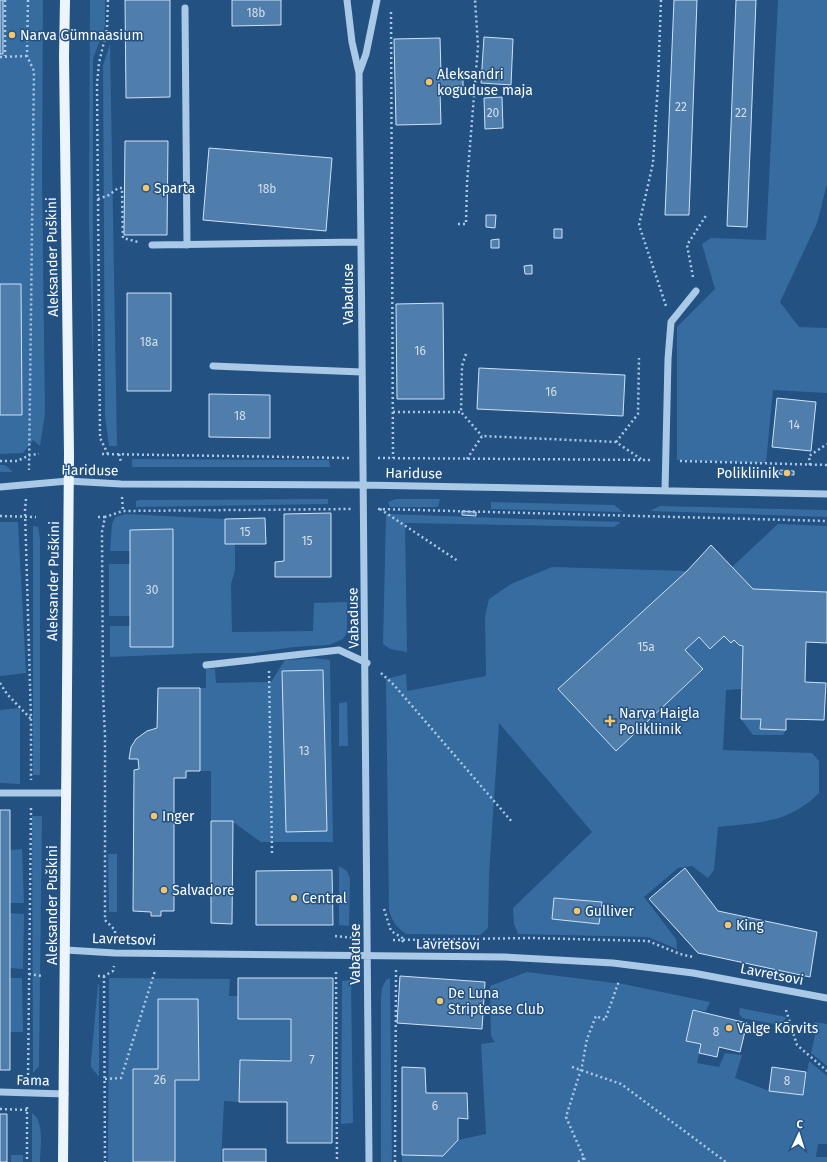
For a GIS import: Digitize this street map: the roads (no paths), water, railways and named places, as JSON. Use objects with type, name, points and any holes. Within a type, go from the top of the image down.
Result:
[{"type":"main road","name":"Aleksander Puškini","points":[[63,1162],[66,950],[68,481],[64,56],[65,0]]},
{"type":"street","name":"Vabaduse","points":[[347,0],[359,73],[362,458],[367,663],[369,1162]]},
{"type":"street","name":"Vabaduse","points":[[359,73],[366,54],[377,0]]},
{"type":"street","points":[[185,8],[187,245]]},
{"type":"street","points":[[152,245],[361,242]]},
{"type":"street","points":[[665,491],[667,460],[668,359],[671,322],[696,291]]},
{"type":"street","points":[[213,366],[362,372]]},
{"type":"street","name":"Hariduse","points":[[0,487],[68,481],[121,484],[363,485],[827,494]]},
{"type":"street","points":[[206,665],[339,650],[367,663]]},
{"type":"street","points":[[0,792],[66,793]]},
{"type":"street","name":"Lavretsovi","points":[[66,950],[115,953],[504,957],[613,963],[693,973],[827,998]]},
{"type":"street","name":"Fama","points":[[0,1092],[64,1094]]},
{"type":"place","name":"Narva Gümnaasium","points":[[12,35]]},
{"type":"place","name":"Aleksandri koguduse maja","points":[[429,82]]},
{"type":"place","name":"Sparta","points":[[146,188]]},
{"type":"place","name":"Polikliinik","points":[[787,473]]},
{"type":"place","name":"Narva Haigla Polikliinik","points":[[610,721]]},
{"type":"place","name":"Inger","points":[[154,816]]},
{"type":"place","name":"Salvadore","points":[[164,890]]},
{"type":"place","name":"Central","points":[[294,898]]},
{"type":"place","name":"Gulliver","points":[[577,911]]},
{"type":"place","name":"King","points":[[728,925]]},
{"type":"place","name":"De Luna Striptease Club","points":[[440,1001]]},
{"type":"place","name":"Valge Kõrvits","points":[[729,1028]]}]
